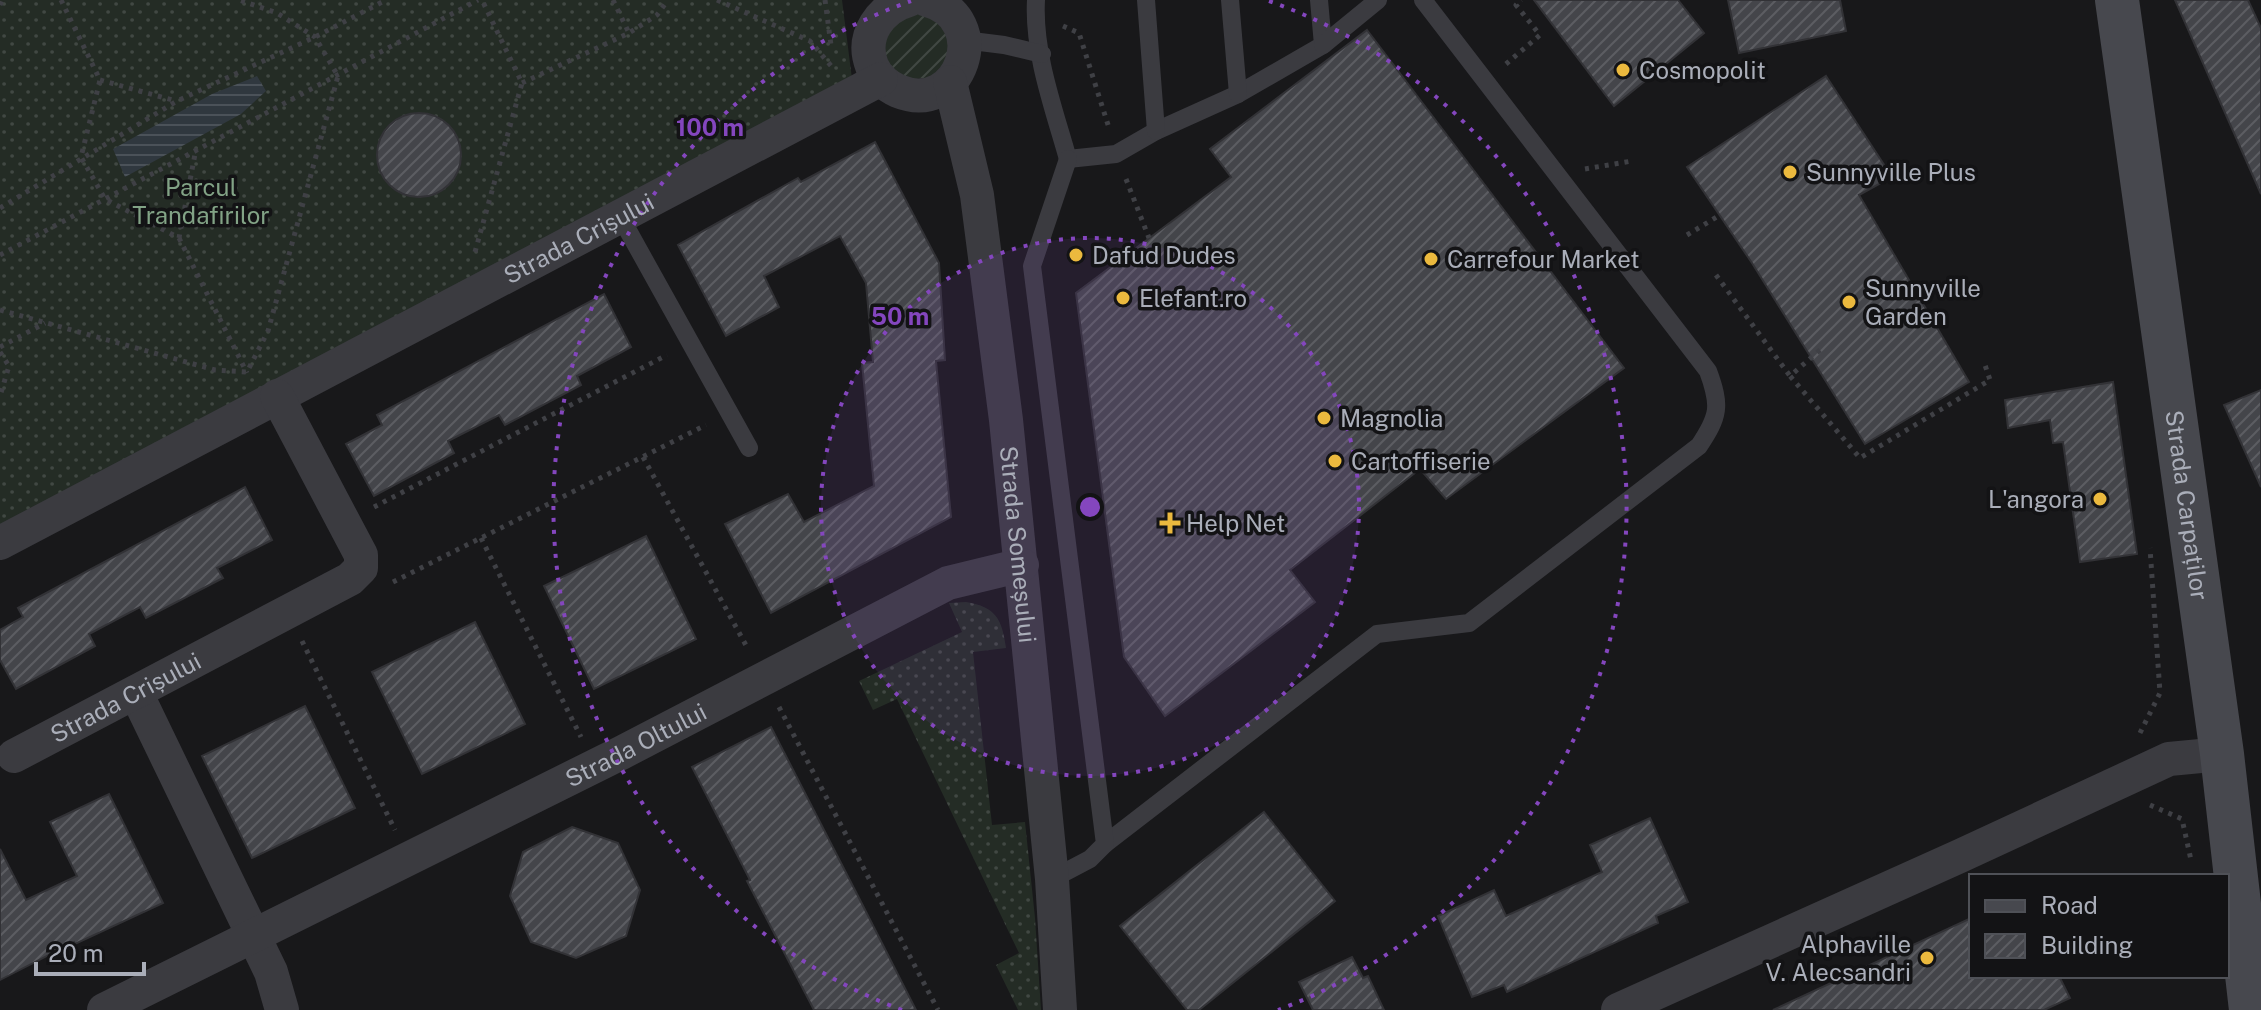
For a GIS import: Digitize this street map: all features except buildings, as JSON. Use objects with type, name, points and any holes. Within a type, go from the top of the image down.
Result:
[{"type":"main road","name":"Strada Carpaților","points":[[2117,0],[2222,754],[2251,1010]]},
{"type":"street","points":[[894,4],[875,23],[870,37],[869,52],[873,66],[868,86],[892,89],[907,95],[922,95],[937,91],[950,82],[962,64],[964,40],[961,28],[939,3]]},
{"type":"street","name":"Strada Someșului","points":[[950,82],[977,195],[1022,565],[1052,879],[1060,1010]]},
{"type":"street","name":"Strada Crișului","points":[[0,543],[264,389],[621,218],[868,86]]},
{"type":"street","points":[[264,389],[345,523],[361,555],[361,568]]},
{"type":"street","name":"Strada Oltului","points":[[104,1010],[596,766],[948,583],[1022,565]]},
{"type":"street","name":"Strada Crișului","points":[[14,756],[350,579],[361,568]]},
{"type":"street","points":[[136,693],[271,972],[282,1010]]},
{"type":"street","points":[[1618,1010],[2169,759],[2222,754]]},
{"type":"lane","points":[[1146,0],[1156,131]]},
{"type":"lane","points":[[1230,0],[1238,94]]},
{"type":"lane","points":[[1319,0],[1323,45]]},
{"type":"lane","points":[[1068,159],[1116,154],[1156,131],[1238,94],[1323,45],[1378,0]]},
{"type":"lane","points":[[1052,879],[1090,859],[1105,844],[1377,634],[1469,623],[1699,446],[1716,420],[1717,396],[1708,371],[1423,0]]},
{"type":"lane","points":[[1035,8],[1046,80],[1068,159],[1032,266],[1105,844]]},
{"type":"lane","points":[[964,40],[1042,54]]},
{"type":"lane","points":[[621,218],[749,448]]},
{"type":"path","points":[[61,0],[100,80],[81,157],[105,199],[179,238],[247,372],[264,389]]},
{"type":"path","points":[[239,0],[277,13],[315,37],[338,76],[268,331],[247,372]]},
{"type":"path","points":[[0,208],[177,101],[315,37],[386,0]]},
{"type":"path","points":[[0,255],[480,0],[522,83],[472,265]]},
{"type":"path","points":[[613,0],[629,33]]},
{"type":"path","points":[[522,83],[629,33],[657,15],[668,0]]},
{"type":"path","points":[[717,0],[810,41],[868,86]]},
{"type":"path","points":[[1485,81],[1540,35],[1517,2]]},
{"type":"path","points":[[1035,8],[1079,33],[1116,154],[1149,238]]},
{"type":"path","points":[[100,80],[177,101]]},
{"type":"path","points":[[179,238],[197,148]]},
{"type":"path","points":[[1556,173],[1632,161]]},
{"type":"path","points":[[1687,235],[1720,215]]},
{"type":"path","points":[[1716,275],[1790,376],[1860,458],[1990,380],[1984,362]]},
{"type":"path","points":[[0,310],[215,370],[247,372]]},
{"type":"path","points":[[0,396],[9,366],[0,349],[45,323]]},
{"type":"path","points":[[345,523],[689,343]]},
{"type":"path","points":[[1790,376],[1820,350]]},
{"type":"path","points":[[361,568],[374,592],[729,414]]},
{"type":"path","points":[[643,457],[938,1010]]},
{"type":"path","points":[[481,538],[596,766]]},
{"type":"path","points":[[288,612],[409,858]]},
{"type":"path","points":[[2142,771],[2150,806],[2182,819],[2191,865]]},
{"type":"green space","name":"Parcul Trandafirilor","points":[[0,0],[842,0],[853,87],[0,533]]},
{"type":"green space","points":[[919,12],[940,19],[953,49],[935,78],[902,79],[885,56],[885,35],[888,27]]},
{"type":"green space","points":[[966,602],[984,607],[996,616],[1006,648],[973,652],[992,825],[1025,822],[1041,1010],[1018,1010],[996,965],[1019,953],[897,699],[873,710],[859,681],[962,632],[949,603]]},
{"type":"shaded area","points":[[257,76],[266,91],[241,114],[125,177],[113,149],[212,94]]},
{"type":"place","name":"Cosmopolit","points":[[1623,70]]},
{"type":"place","name":"Sunnyville Plus","points":[[1790,172]]},
{"type":"place","name":"Dafud Dudes","points":[[1076,255]]},
{"type":"place","name":"Carrefour Market","points":[[1431,259]]},
{"type":"place","name":"Elefant.ro","points":[[1123,298]]},
{"type":"place","name":"Sunnyville Garden","points":[[1849,302]]},
{"type":"place","name":"Magnolia","points":[[1324,418]]},
{"type":"place","name":"Cartoffiserie","points":[[1335,461]]},
{"type":"place","name":"L'angora","points":[[2100,499]]},
{"type":"place","name":"Help Net","points":[[1170,523]]},
{"type":"place","name":"Alphaville V. Alecsandri","points":[[1927,958]]}]
